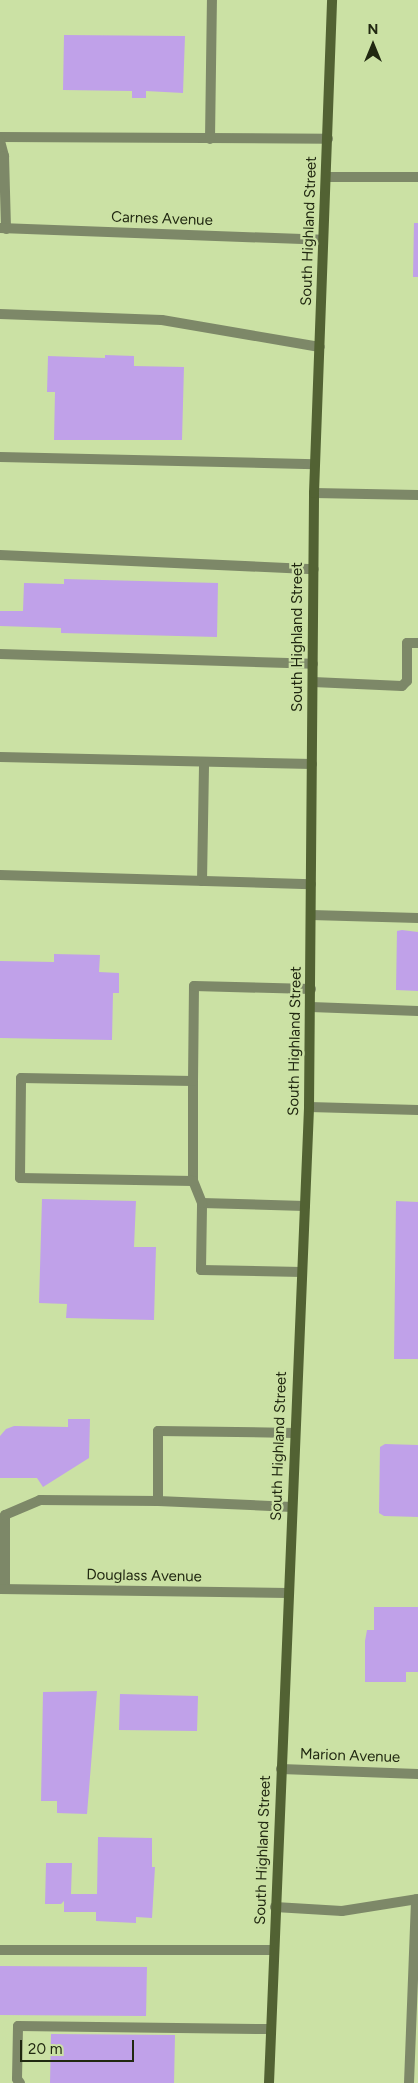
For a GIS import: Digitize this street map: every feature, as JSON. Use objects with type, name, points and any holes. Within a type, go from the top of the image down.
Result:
[{"type":"main road","name":"South Highland Street","points":[[268,2083],[309,1107],[314,493],[323,240],[328,177],[332,0]]},
{"type":"street","points":[[210,139],[212,0]]},
{"type":"street","points":[[0,137],[328,139]]},
{"type":"street","points":[[0,141],[4,156],[3,228]]},
{"type":"street","points":[[328,177],[418,177]]},
{"type":"street","name":"Carnes Avenue","points":[[3,228],[323,240]]},
{"type":"street","points":[[0,314],[162,320],[320,347]]},
{"type":"street","points":[[0,457],[315,464]]},
{"type":"street","points":[[314,493],[418,495]]},
{"type":"street","points":[[0,555],[314,569]]},
{"type":"street","points":[[312,682],[402,686],[406,681],[407,643],[418,643]]},
{"type":"street","points":[[0,654],[312,664]]},
{"type":"street","points":[[0,757],[312,764]]},
{"type":"street","points":[[202,881],[204,762]]},
{"type":"street","points":[[0,875],[312,884]]},
{"type":"street","points":[[312,915],[418,918]]},
{"type":"street","points":[[302,1272],[201,1270],[202,1203],[193,1181],[194,986],[311,989]]},
{"type":"street","points":[[311,1007],[418,1011]]},
{"type":"street","points":[[193,1081],[21,1078],[20,1178],[193,1181]]},
{"type":"street","points":[[309,1107],[418,1110]]},
{"type":"street","points":[[202,1203],[305,1206]]},
{"type":"street","points":[[158,1501],[158,1431],[295,1433]]},
{"type":"street","points":[[2,1589],[5,1515],[40,1500],[158,1501],[292,1507]]},
{"type":"street","name":"Douglass Avenue","points":[[2,1589],[288,1593]]},
{"type":"street","name":"Marion Avenue","points":[[281,1769],[418,1774]]},
{"type":"street","points":[[275,1908],[342,1911],[417,1899],[409,2083]]},
{"type":"street","points":[[0,1950],[274,1950]]},
{"type":"street","points":[[20,2083],[17,2079],[18,2026],[271,2030]]},
{"type":"building","points":[[64,35],[185,36],[183,93],[146,91],[146,98],[132,98],[132,91],[63,90]]},
{"type":"building","points":[[414,223],[418,223],[418,277],[413,277]]},
{"type":"building","points":[[105,355],[134,356],[134,366],[184,367],[182,440],[54,440],[55,392],[47,392],[48,356],[105,358]]},
{"type":"building","points":[[64,579],[218,583],[217,637],[61,633],[61,628],[0,626],[0,611],[23,611],[24,583],[64,584]]},
{"type":"building","points":[[397,931],[418,932],[418,991],[396,990]]},
{"type":"building","points":[[54,954],[100,955],[99,972],[119,973],[119,993],[113,993],[112,1040],[0,1038],[0,961],[54,962]]},
{"type":"building","points":[[42,1199],[136,1201],[134,1247],[156,1247],[154,1320],[66,1318],[67,1304],[39,1303]]},
{"type":"building","points":[[396,1201],[418,1202],[418,1359],[394,1359]]},
{"type":"building","points":[[68,1419],[90,1419],[89,1458],[43,1487],[37,1478],[0,1478],[0,1436],[6,1429],[14,1426],[68,1427]]},
{"type":"building","points":[[385,1444],[418,1445],[418,1517],[384,1516],[379,1513],[380,1447]]},
{"type":"building","points":[[374,1607],[418,1607],[418,1672],[406,1672],[406,1682],[365,1682],[365,1641],[367,1630],[374,1630]]},
{"type":"building","points":[[97,1691],[87,1814],[57,1813],[57,1801],[41,1801],[43,1692]]},
{"type":"building","points":[[120,1694],[198,1696],[197,1731],[119,1730]]},
{"type":"building","points":[[98,1837],[152,1838],[152,1867],[155,1867],[152,1918],[136,1917],[136,1923],[96,1921],[96,1912],[64,1912],[64,1901],[61,1904],[45,1904],[46,1863],[72,1863],[71,1894],[97,1894]]},
{"type":"building","points":[[0,1966],[147,1967],[146,2016],[0,2015]]},
{"type":"building","points":[[51,2034],[175,2035],[174,2083],[50,2083]]}]
